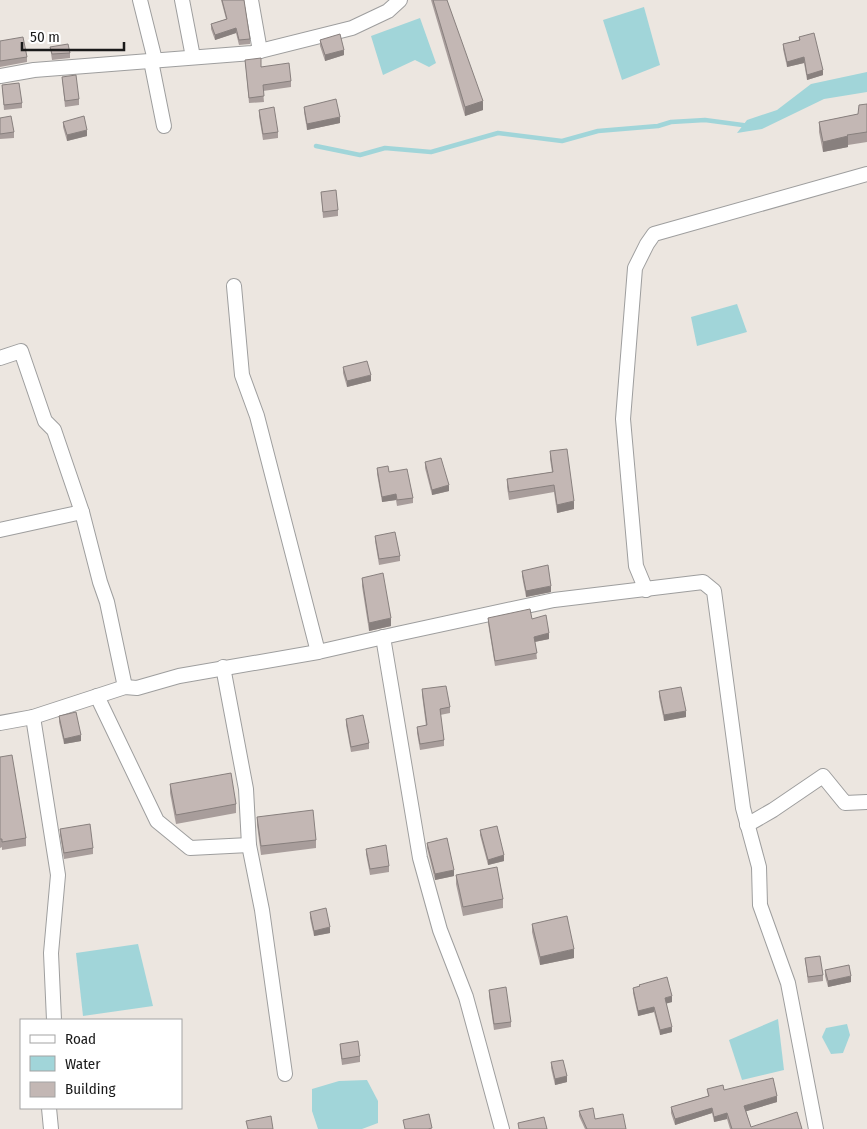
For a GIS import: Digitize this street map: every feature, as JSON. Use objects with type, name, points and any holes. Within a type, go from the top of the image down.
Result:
[{"type":"street","points":[[140,0],[164,126]]},
{"type":"street","points":[[182,0],[193,58]]},
{"type":"street","points":[[251,0],[260,51]]},
{"type":"street","points":[[0,76],[34,70],[252,53],[352,28],[388,11],[400,0]]},
{"type":"street","points":[[646,590],[636,566],[623,419],[636,268],[647,244],[654,234],[867,174]]},
{"type":"street","points":[[234,286],[242,375],[262,434],[318,652]]},
{"type":"street","points":[[0,358],[21,351],[45,421],[54,430],[82,512],[107,602],[125,687]]},
{"type":"street","points":[[0,530],[82,512]]},
{"type":"street","points":[[0,723],[34,717],[125,687],[136,688],[179,676],[223,667],[318,652],[554,600],[703,582],[714,591],[743,808],[759,867],[760,905],[788,983],[816,1129]]},
{"type":"street","points":[[383,637],[420,858],[440,930],[466,997],[502,1129]]},
{"type":"street","points":[[223,667],[246,789],[249,845],[262,910],[285,1074]]},
{"type":"street","points":[[97,696],[157,821],[190,848],[249,845]]},
{"type":"street","points":[[34,717],[58,875],[51,953],[54,1019]]},
{"type":"street","points":[[747,825],[773,810],[822,776],[846,802],[867,802]]},
{"type":"street","points":[[49,1109],[52,1129]]},
{"type":"water","points":[[644,7],[660,65],[622,80],[603,20]]},
{"type":"water","points":[[420,18],[436,63],[429,67],[415,60],[383,75],[371,36]]},
{"type":"water","points":[[867,72],[867,92],[824,99],[762,129],[737,133],[747,120],[777,110],[811,84]]},
{"type":"water","points":[[737,304],[747,332],[697,346],[691,317]]},
{"type":"water","points":[[138,944],[153,1006],[83,1016],[76,953]]},
{"type":"water","points":[[778,1019],[784,1070],[742,1080],[729,1040]]},
{"type":"water","points":[[847,1024],[850,1035],[843,1053],[831,1054],[822,1037],[826,1028]]},
{"type":"water","points":[[367,1080],[378,1101],[378,1123],[362,1129],[318,1129],[312,1111],[312,1089],[339,1081]]},
{"type":"building","points":[[222,0],[244,0],[250,39],[239,40],[236,28],[215,35],[211,24],[227,19]]},
{"type":"building","points":[[433,0],[447,0],[483,101],[465,107]]},
{"type":"building","points":[[814,33],[823,70],[807,75],[804,57],[787,62],[783,44],[800,40],[799,37]]},
{"type":"building","points":[[340,34],[344,50],[325,55],[320,40]]},
{"type":"building","points":[[23,37],[27,57],[0,61],[0,41]]},
{"type":"building","points":[[68,44],[70,53],[52,54],[50,47]]},
{"type":"building","points":[[261,58],[261,67],[289,63],[291,81],[263,85],[264,96],[249,98],[245,60]]},
{"type":"building","points":[[76,75],[79,99],[65,101],[62,77]]},
{"type":"building","points":[[19,83],[22,103],[4,105],[2,85]]},
{"type":"building","points":[[336,99],[340,117],[307,124],[304,107]]},
{"type":"building","points":[[867,104],[867,132],[847,135],[823,142],[819,122],[858,114],[859,105]]},
{"type":"building","points":[[274,107],[278,132],[263,134],[259,110]]},
{"type":"building","points":[[11,116],[14,132],[0,134],[0,118]]},
{"type":"building","points":[[84,116],[87,130],[67,135],[63,122]]},
{"type":"building","points":[[336,190],[338,210],[323,212],[321,192]]},
{"type":"building","points":[[367,361],[371,375],[347,381],[343,367]]},
{"type":"building","points":[[567,449],[574,501],[557,505],[554,485],[509,492],[507,479],[553,472],[550,451]]},
{"type":"building","points":[[441,458],[449,485],[432,490],[425,462]]},
{"type":"building","points":[[388,466],[389,472],[407,469],[413,498],[397,500],[396,494],[382,497],[377,468]]},
{"type":"building","points":[[395,532],[400,556],[379,559],[375,536]]},
{"type":"building","points":[[548,565],[551,586],[526,591],[522,571]]},
{"type":"building","points":[[383,573],[391,618],[369,623],[362,578]]},
{"type":"building","points":[[530,609],[532,619],[546,615],[549,633],[534,637],[537,653],[495,661],[488,618]]},
{"type":"building","points":[[446,686],[450,707],[440,709],[444,740],[420,744],[417,727],[427,725],[422,689]]},
{"type":"building","points":[[681,687],[686,711],[664,715],[659,691]]},
{"type":"building","points":[[76,712],[81,735],[64,739],[59,716]]},
{"type":"building","points":[[363,715],[369,743],[351,747],[346,719]]},
{"type":"building","points":[[12,755],[26,838],[2,842],[2,839],[0,839],[0,757]]},
{"type":"building","points":[[231,773],[236,804],[176,815],[170,784]]},
{"type":"building","points":[[313,810],[316,840],[261,846],[257,817]]},
{"type":"building","points":[[90,824],[93,848],[64,853],[60,829]]},
{"type":"building","points":[[497,826],[504,855],[488,860],[480,830]]},
{"type":"building","points":[[447,838],[454,870],[435,874],[427,843]]},
{"type":"building","points":[[386,845],[389,866],[370,869],[366,849]]},
{"type":"building","points":[[497,867],[503,899],[463,907],[456,875]]},
{"type":"building","points":[[326,908],[330,927],[314,931],[310,912]]},
{"type":"building","points":[[567,916],[574,949],[540,957],[532,924]]},
{"type":"building","points":[[820,956],[823,975],[808,977],[805,958]]},
{"type":"building","points":[[849,965],[851,976],[828,981],[825,970]]},
{"type":"building","points":[[667,977],[672,996],[665,998],[672,1027],[660,1030],[654,1007],[638,1011],[633,988]]},
{"type":"building","points":[[506,987],[511,1022],[494,1024],[489,990]]},
{"type":"building","points":[[358,1041],[360,1056],[342,1059],[340,1044]]},
{"type":"building","points":[[563,1060],[567,1076],[555,1079],[551,1062]]},
{"type":"building","points":[[773,1078],[777,1096],[744,1106],[751,1127],[797,1112],[802,1129],[732,1129],[727,1113],[714,1117],[712,1108],[675,1119],[671,1107],[709,1096],[707,1089],[723,1085],[724,1090]]},
{"type":"building","points":[[593,1108],[595,1119],[623,1114],[626,1129],[587,1129],[579,1111]]},
{"type":"building","points":[[429,1114],[432,1128],[405,1129],[403,1120]]},
{"type":"building","points":[[271,1116],[273,1129],[248,1129],[246,1121]]},
{"type":"building","points":[[544,1117],[547,1129],[519,1129],[518,1123]]},
{"type":"waterway","points":[[316,146],[360,155],[385,148],[431,152],[498,133],[562,141],[598,131],[658,126],[671,122],[705,120],[750,126]]}]
